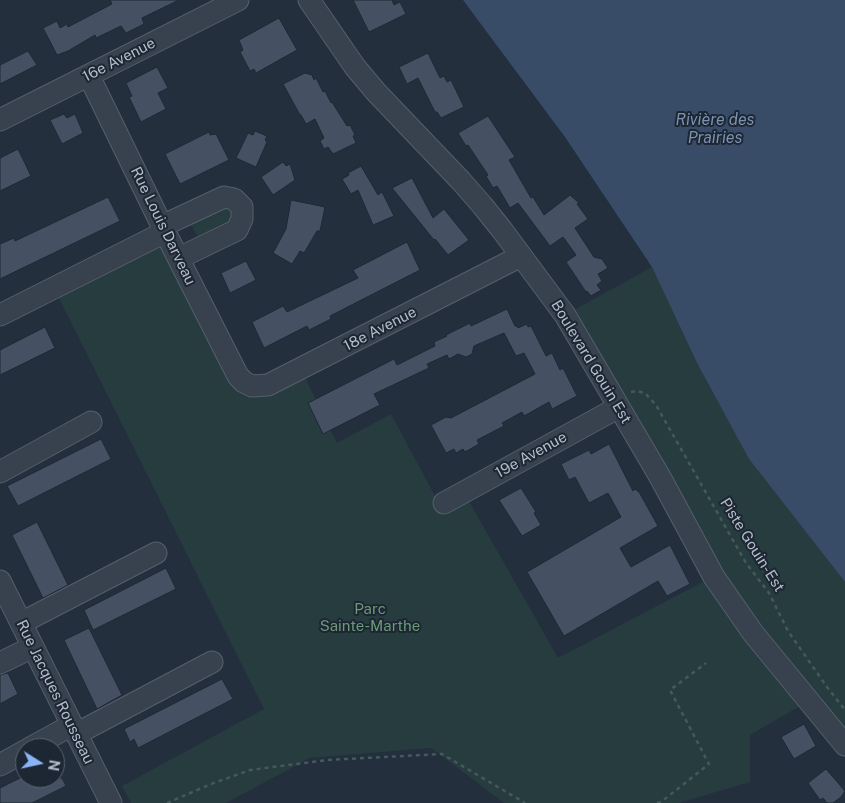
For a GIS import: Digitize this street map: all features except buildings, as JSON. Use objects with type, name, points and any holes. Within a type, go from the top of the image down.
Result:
[{"type":"street","name":"16e Avenue","points":[[0,120],[238,0]]},
{"type":"street","name":"Boulevard Gouin Est","points":[[309,0],[355,67],[376,92],[461,181],[502,230],[565,315],[660,477],[714,576],[753,633],[845,745]]},
{"type":"street","name":"Rue Louis Darveau","points":[[89,76],[238,376]]},
{"type":"street","points":[[0,315],[224,197],[234,199],[242,207],[242,219],[237,230],[179,258]]},
{"type":"street","name":"18e Avenue","points":[[238,376],[252,386],[268,385],[521,256]]},
{"type":"street","name":"19e Avenue","points":[[444,503],[615,402]]},
{"type":"street","points":[[0,472],[91,422]]},
{"type":"street","points":[[21,623],[156,553]]},
{"type":"street","name":"Rue Jacques Rousseau","points":[[0,581],[111,803]]},
{"type":"street","points":[[0,663],[33,647]]},
{"type":"street","points":[[54,738],[212,662]]},
{"type":"street","points":[[0,765],[15,757]]},
{"type":"path","name":"Piste Gouin-Est","points":[[615,402],[636,391],[648,396],[656,405],[746,563],[770,593],[788,631],[826,687],[845,710]]},
{"type":"path","points":[[657,803],[661,802],[709,764],[670,690],[706,663]]},
{"type":"path","points":[[167,803],[250,770],[328,760],[442,754],[525,803]]},
{"type":"green space","points":[[228,206],[235,219],[198,237],[191,225]]},
{"type":"green space","name":"Parc Sainte-Marthe","points":[[165,232],[244,382],[301,369],[337,443],[391,414],[435,496],[444,503],[466,496],[558,658],[714,576],[565,315],[652,267],[697,363],[749,459],[845,582],[845,745],[809,701],[750,735],[750,782],[679,803],[504,803],[431,748],[310,758],[226,803],[131,803],[122,786],[264,709],[54,288]]},
{"type":"water","name":"Rivière des Prairies","points":[[463,0],[845,0],[845,582],[749,459],[697,363],[652,267],[565,137]]}]
